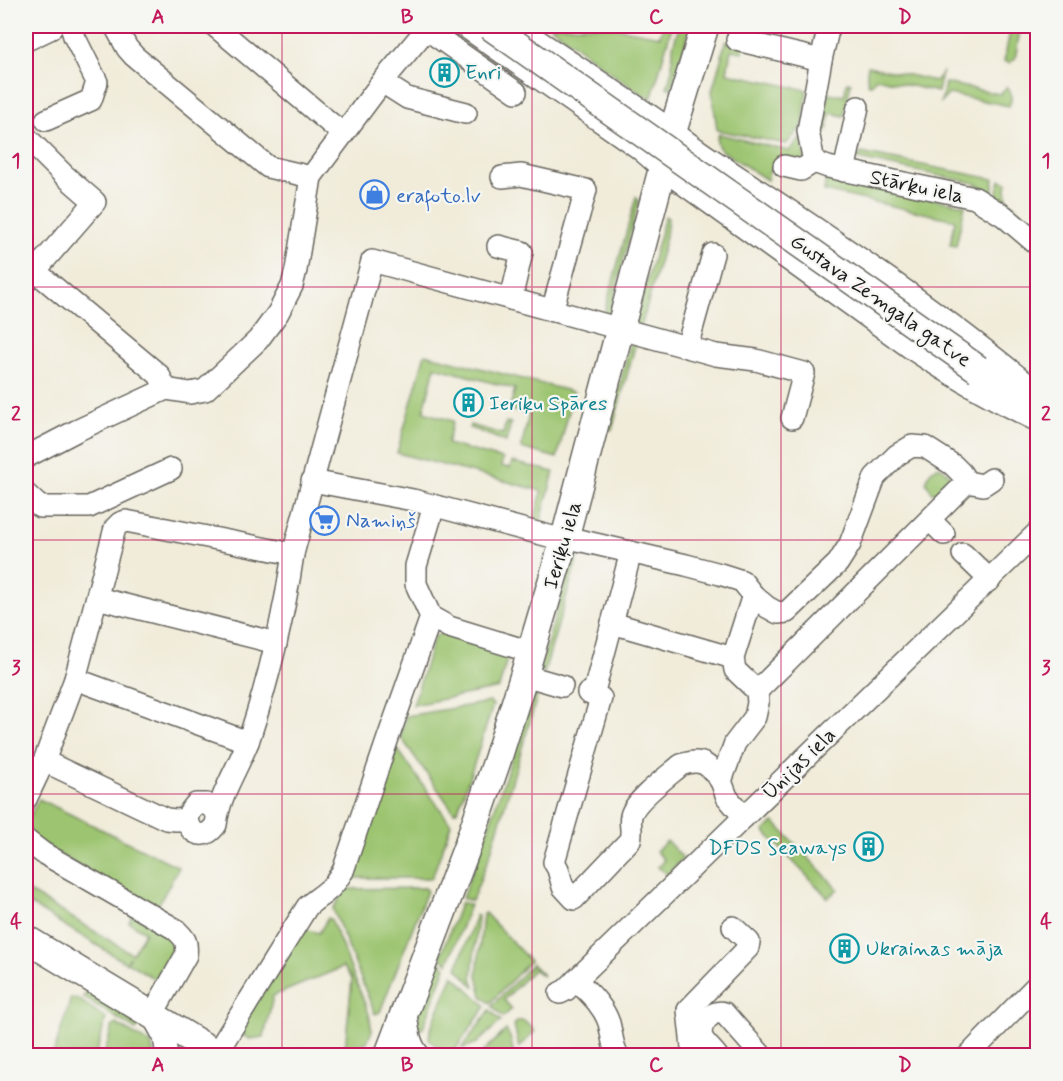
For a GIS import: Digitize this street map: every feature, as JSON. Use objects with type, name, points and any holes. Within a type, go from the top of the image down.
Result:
[{"type":"main road","points":[[26,37],[49,26]]},
{"type":"main road","name":"Gustava Zemgala gatve","points":[[490,26],[978,369],[1038,404]]},
{"type":"main road","name":"Ieriķu iela","points":[[388,1056],[467,847],[528,664],[598,431],[620,329],[673,132],[705,26]]},
{"type":"main road","points":[[26,939],[218,1055]]},
{"type":"street","points":[[46,120],[91,100],[97,81],[70,26]]},
{"type":"street","points":[[115,26],[134,56],[268,167],[311,177]]},
{"type":"street","points":[[215,26],[343,134]]},
{"type":"street","name":"Gustava Zemgala gatve","points":[[464,26],[635,146],[663,169],[915,351],[993,399],[1038,421]]},
{"type":"street","name":"Gustava Zemgala gatve","points":[[516,26],[848,250],[951,325],[1038,393]]},
{"type":"street","points":[[784,166],[801,170],[814,162],[808,131],[829,26]]},
{"type":"street","points":[[26,457],[75,431],[166,389],[190,393],[205,390],[258,340],[278,313],[292,286],[311,177],[381,82],[427,27],[516,92]]},
{"type":"street","points":[[737,40],[821,60]]},
{"type":"street","points":[[381,82],[407,98],[466,113]]},
{"type":"street","points":[[844,171],[858,106]]},
{"type":"street","points":[[26,137],[95,202],[30,276],[159,375],[166,389]]},
{"type":"street","name":"Stārķu iela","points":[[814,162],[844,171],[975,198],[1004,216],[1038,245]]},
{"type":"street","points":[[502,177],[521,175],[586,190],[552,311]]},
{"type":"street","points":[[730,218],[724,207],[723,197],[730,186],[741,183],[751,184]]},
{"type":"street","points":[[498,246],[522,252],[510,299]]},
{"type":"street","points":[[687,347],[713,254]]},
{"type":"street","points":[[44,761],[166,819],[187,819],[189,828],[194,832],[208,833],[216,825],[217,812],[248,742],[267,680],[289,586],[293,554],[372,261],[716,355],[756,360],[804,373],[792,418]]},
{"type":"street","points":[[312,482],[413,500],[564,539],[631,552],[731,577],[742,581],[753,595],[778,613],[787,612],[838,562],[850,544],[875,477],[897,455],[912,446],[925,447],[953,465],[967,482],[983,485],[992,479]]},
{"type":"street","points":[[26,494],[40,507],[89,507],[171,469]]},
{"type":"street","points":[[757,691],[937,527],[967,482]]},
{"type":"street","points":[[111,497],[122,522]]},
{"type":"street","points":[[434,506],[416,566],[416,584],[431,616],[449,627],[528,664],[562,686]]},
{"type":"street","points":[[26,799],[44,761],[75,679],[115,528],[126,521],[293,554]]},
{"type":"street","name":"Ūnijas iela","points":[[618,1056],[613,1047],[608,1022],[602,1007],[568,986],[1038,532]]},
{"type":"street","points":[[631,552],[591,694],[601,698],[554,862],[563,887],[574,899],[630,840],[632,831],[630,818],[635,806],[681,765],[689,762],[709,765],[721,781],[727,797],[744,817]]},
{"type":"street","points":[[963,554],[990,580]]},
{"type":"street","points":[[730,668],[753,595]]},
{"type":"street","points":[[97,598],[276,643]]},
{"type":"street","points":[[218,1055],[307,908],[316,898],[325,894],[332,887],[343,871],[431,616]]},
{"type":"street","points":[[612,623],[730,668],[757,691],[758,703],[755,717],[735,743],[721,781]]},
{"type":"street","points":[[75,679],[248,742]]},
{"type":"street","points":[[26,840],[43,853],[175,929],[184,938],[187,945],[186,955],[152,1015],[164,1037],[166,1056]]},
{"type":"street","points":[[693,1056],[688,1010],[748,948],[749,942],[733,927]]},
{"type":"street","points":[[968,1056],[1038,984]]},
{"type":"street","points":[[405,1007],[411,1041],[420,1056]]},
{"type":"street","points":[[717,1056],[702,1038],[701,1032],[703,1024],[719,1011],[724,1013],[762,1056]]},
{"type":"green space","points":[[550,26],[607,26],[660,36],[663,26],[672,26],[652,97],[645,96],[618,78]]},
{"type":"green space","points":[[679,26],[691,26],[671,89],[667,87],[672,70],[673,46]]},
{"type":"green space","points":[[1011,26],[1021,26],[1015,59],[1009,63],[1004,61]]},
{"type":"green space","points":[[726,42],[744,46],[743,52],[731,50],[727,73],[807,90],[803,126],[786,144],[717,130],[712,91]]},
{"type":"green space","points":[[868,66],[935,81],[942,73],[938,92],[876,78],[869,85]]},
{"type":"green space","points":[[847,82],[851,83],[844,116],[830,113],[827,130],[821,129],[829,93],[844,96]]},
{"type":"green space","points":[[945,83],[1000,94],[1007,87],[1011,94],[1011,101],[1009,106],[949,94],[941,102]]},
{"type":"green space","points":[[719,134],[789,151],[802,137],[805,160],[780,172],[770,170],[767,180],[721,150],[717,142]]},
{"type":"green space","points":[[861,153],[994,179],[992,193],[974,183],[853,158],[854,154],[860,156]]},
{"type":"green space","points":[[826,178],[965,205],[956,246],[950,245],[955,220],[824,191]]},
{"type":"green space","points":[[1000,180],[1007,182],[1008,201],[1037,225],[1037,229],[997,196]]},
{"type":"green space","points":[[636,197],[639,201],[610,312],[603,317]]},
{"type":"green space","points":[[665,216],[668,218],[666,237],[641,327],[636,321]]},
{"type":"green space","points":[[637,339],[612,430],[608,429],[631,341]]},
{"type":"green space","points":[[425,354],[574,392],[557,458],[521,448],[529,414],[509,410],[515,389],[435,367],[424,412],[453,421],[447,444],[503,459],[501,466],[510,468],[512,462],[554,472],[540,524],[534,522],[542,491],[397,453]]},
{"type":"green space","points":[[506,422],[511,423],[506,442],[469,428],[470,425],[503,434]]},
{"type":"green space","points":[[939,466],[955,479],[942,495],[932,492],[926,482],[930,472]]},
{"type":"green space","points":[[576,550],[580,550],[544,673],[540,668]]},
{"type":"green space","points":[[444,632],[508,655],[499,688],[413,705],[434,637]]},
{"type":"green space","points":[[540,687],[491,852],[472,901],[462,898],[535,689]]},
{"type":"green space","points":[[490,702],[493,705],[476,758],[458,810],[454,812],[400,736],[406,716]]},
{"type":"green space","points":[[396,747],[451,824],[432,878],[350,878]]},
{"type":"green space","points":[[39,799],[179,867],[155,911],[26,835],[26,823]]},
{"type":"green space","points":[[774,822],[838,889],[828,898],[764,831]]},
{"type":"green space","points":[[667,841],[683,858],[667,875],[658,867],[664,860],[656,851]]},
{"type":"green space","points":[[425,888],[427,891],[380,1012],[375,1014],[333,909],[345,889]]},
{"type":"green space","points":[[26,890],[132,954],[145,932],[129,922],[134,914],[173,938],[180,950],[164,985],[127,962],[130,957],[126,963],[26,902]]},
{"type":"green space","points":[[461,902],[470,905],[448,963],[440,957]]},
{"type":"green space","points":[[485,913],[530,961],[490,1003],[482,996],[477,975],[483,914]]},
{"type":"green space","points":[[476,915],[478,915],[472,977],[475,988],[457,968]]},
{"type":"green space","points":[[328,918],[331,919],[369,1014],[372,1031],[367,1042],[345,1048],[352,979],[343,967],[273,996],[264,1037],[250,1039],[236,1032],[300,928],[319,933]]},
{"type":"green space","points":[[439,961],[446,967],[423,1028],[418,1029],[421,1003]]},
{"type":"green space","points":[[532,964],[543,975],[534,969],[504,1000],[512,1009],[503,1017],[492,1006]]},
{"type":"green space","points":[[453,975],[486,1006],[455,1050],[442,1050],[429,1040],[430,1030]]},
{"type":"green space","points":[[86,993],[140,1025],[136,1030],[83,997]]},
{"type":"green space","points":[[71,998],[78,999],[106,1018],[96,1055],[53,1055]]},
{"type":"green space","points":[[490,1010],[501,1021],[477,1043],[461,1049]]},
{"type":"green space","points":[[518,1021],[524,1021],[535,1031],[519,1048],[514,1025]]},
{"type":"green space","points":[[116,1024],[151,1044],[153,1055],[104,1055],[112,1027]]},
{"type":"green space","points":[[506,1030],[514,1055],[480,1055]]},
{"type":"place","name":"Enri","points":[[444,72]]},
{"type":"place","name":"erafoto.lv","points":[[375,195]]},
{"type":"place","name":"Ieriķu Spāres","points":[[468,403]]},
{"type":"place","name":"Namiņš","points":[[325,520]]},
{"type":"place","name":"DFDS Seaways","points":[[868,847]]},
{"type":"place","name":"Ukrainas māja","points":[[845,948]]}]
